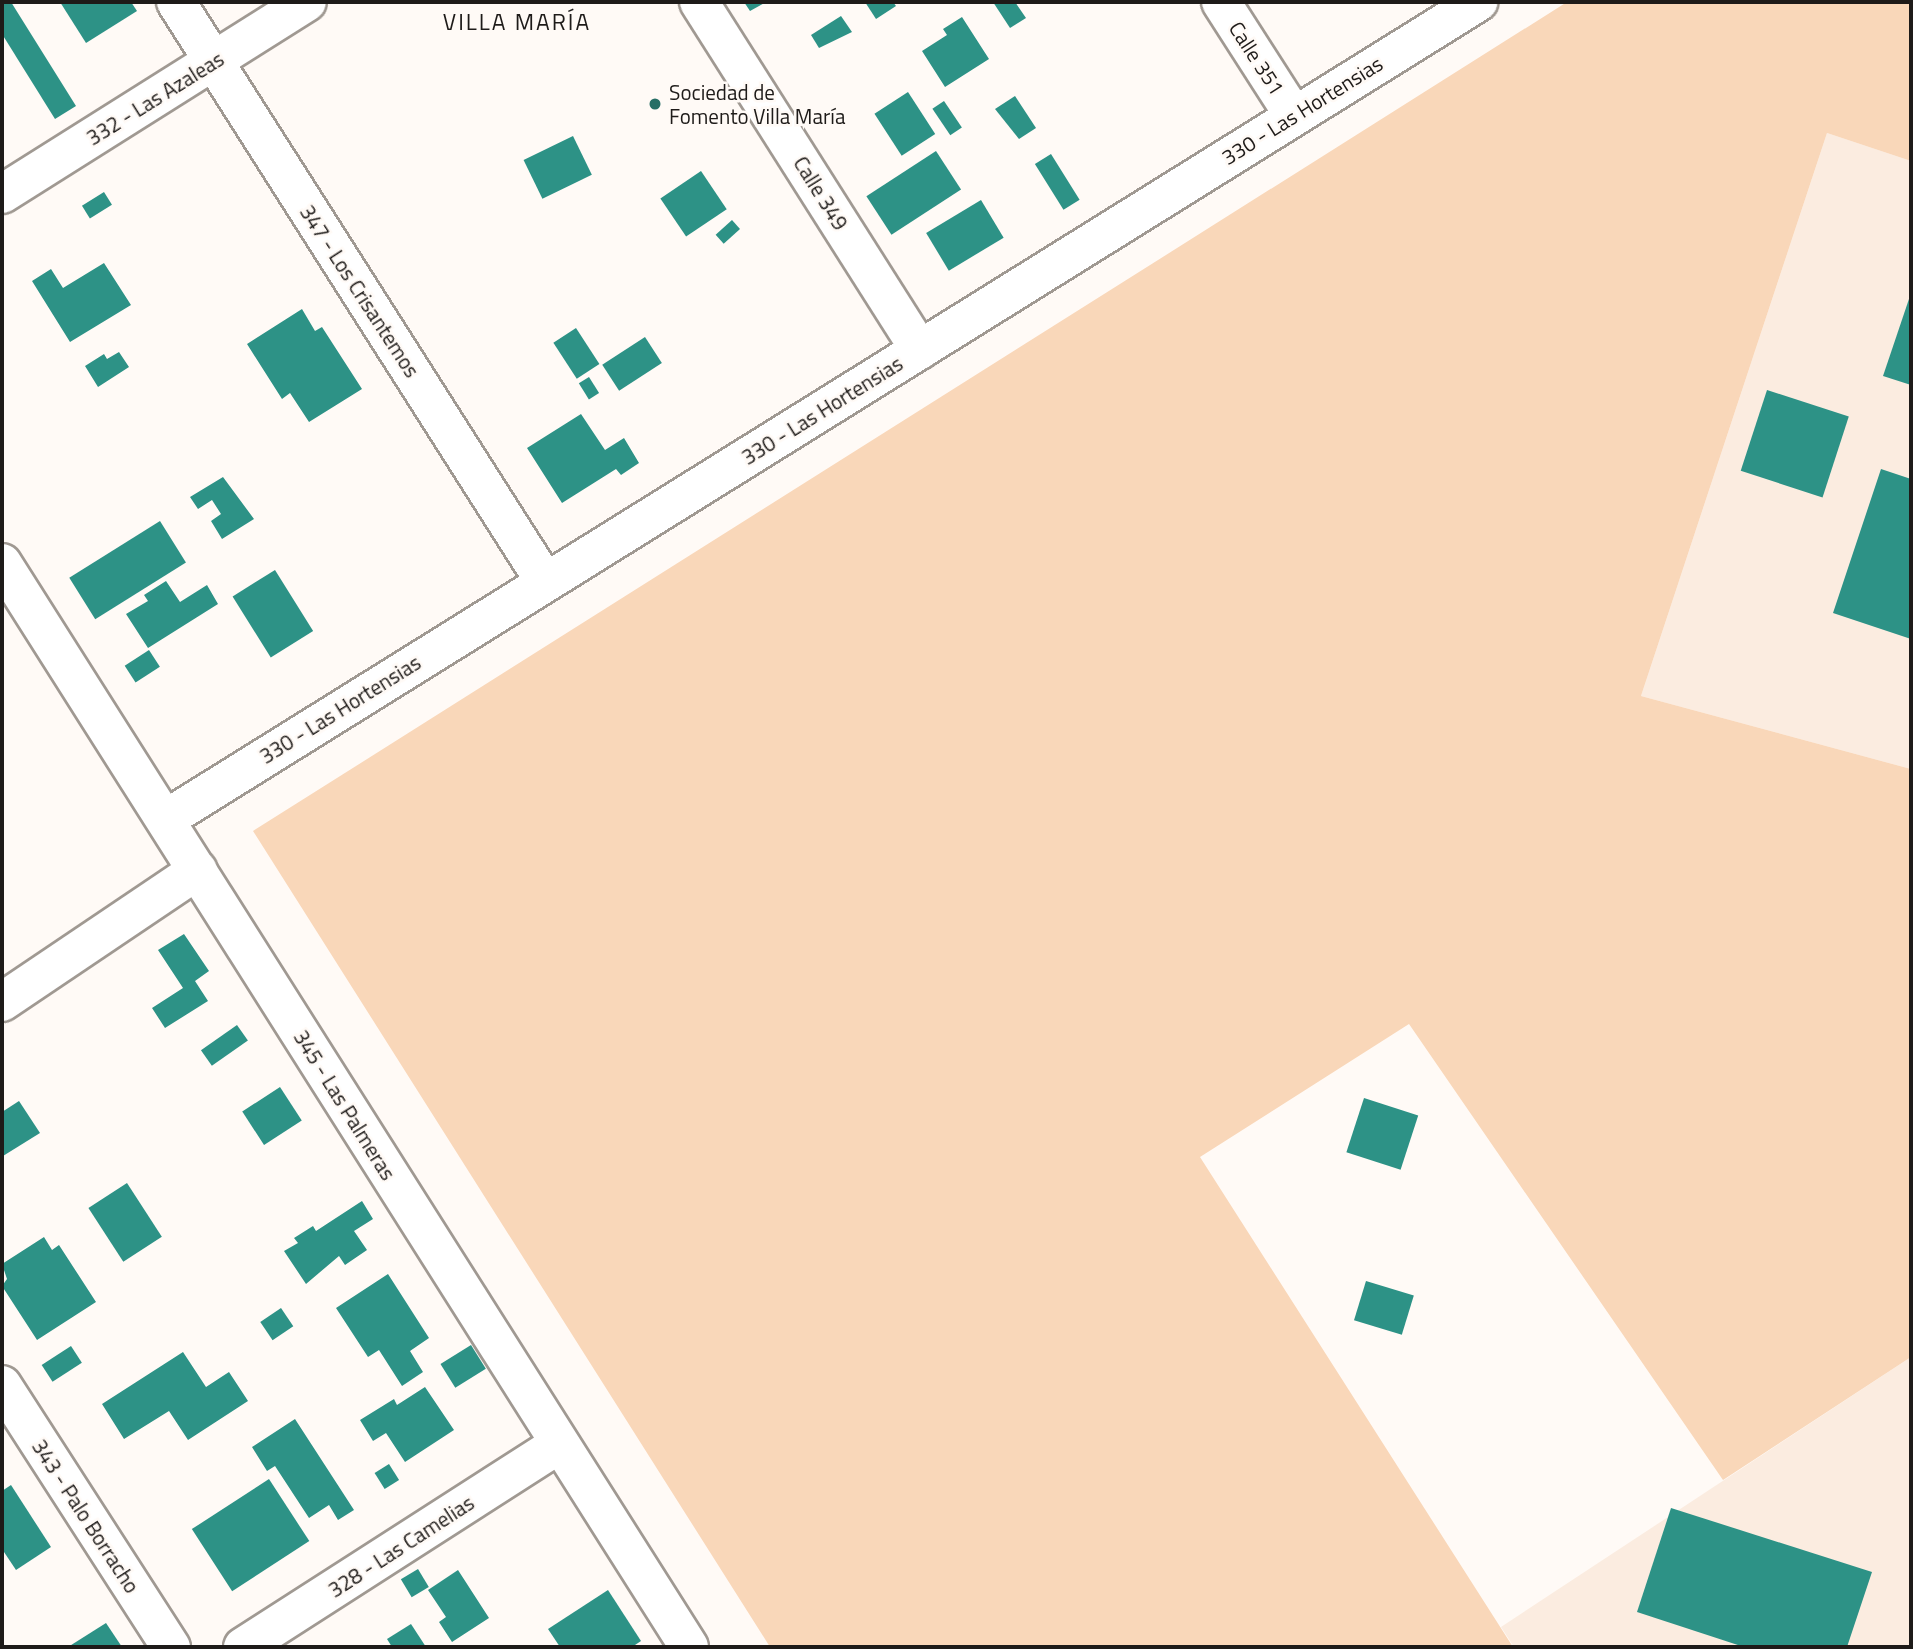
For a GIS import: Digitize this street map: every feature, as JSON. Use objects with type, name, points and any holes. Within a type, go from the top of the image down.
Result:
[{"type":"street","name":"347 - Los Crisantemos","points":[[176,2],[544,580]]},
{"type":"street","name":"332 - Las Azaleas","points":[[2,194],[307,2]]},
{"type":"street","name":"Calle 349","points":[[699,2],[920,349]]},
{"type":"street","name":"Calle 351","points":[[1221,2],[1293,114]]},
{"type":"street","name":"330 - Las Hortensias","points":[[166,819],[544,580],[920,349],[1293,114],[1478,2]]},
{"type":"street","name":"345 - Las Palmeras","points":[[2,563],[166,819],[558,1445],[689,1647]]},
{"type":"street","points":[[2,1002],[198,870]]},
{"type":"street","name":"343 - Palo Borracho","points":[[2,1385],[171,1647]]},
{"type":"street","name":"328 - Las Camelias","points":[[243,1647],[558,1445]]},
{"type":"shaded area","points":[[1567,2],[1911,2],[1911,161],[1827,133],[1641,696],[1911,769],[1911,1357],[1723,1480],[1409,1024],[1200,1157],[1513,1647],[770,1647],[253,831]]},
{"type":"shaded area","points":[[1827,133],[1911,161],[1911,769],[1641,696]]},
{"type":"shaded area","points":[[1911,1357],[1911,1647],[1514,1647],[1501,1627]]},
{"type":"building","points":[[2,2],[11,2],[76,106],[55,119],[2,34]]},
{"type":"building","points":[[60,2],[131,2],[137,11],[86,43]]},
{"type":"building","points":[[744,2],[766,2],[750,11]]},
{"type":"building","points":[[865,2],[893,2],[896,6],[876,19]]},
{"type":"building","points":[[993,2],[1015,2],[1026,18],[1010,28]]},
{"type":"building","points":[[841,16],[852,32],[819,48],[811,35]]},
{"type":"building","points":[[962,17],[989,59],[945,87],[922,51],[947,35],[943,29]]},
{"type":"building","points":[[908,92],[935,134],[902,156],[874,114]]},
{"type":"building","points":[[1015,96],[1036,128],[1019,139],[995,109]]},
{"type":"building","points":[[944,101],[962,128],[950,135],[932,109]]},
{"type":"building","points":[[573,136],[592,175],[542,199],[524,160]]},
{"type":"building","points":[[936,151],[961,190],[891,235],[866,196]]},
{"type":"building","points":[[1051,154],[1080,200],[1064,210],[1035,164]]},
{"type":"building","points":[[701,171],[727,209],[686,237],[660,198]]},
{"type":"building","points":[[104,192],[112,205],[90,218],[82,206]]},
{"type":"building","points":[[981,200],[1004,238],[949,271],[926,233]]},
{"type":"building","points":[[732,220],[740,229],[724,244],[716,235]]},
{"type":"building","points":[[104,263],[131,305],[70,342],[32,281],[51,269],[63,288]]},
{"type":"building","points":[[1911,293],[1911,385],[1883,376]]},
{"type":"building","points":[[302,309],[315,331],[322,327],[362,389],[309,422],[290,393],[282,399],[247,344]]},
{"type":"building","points":[[576,328],[599,364],[577,379],[553,343]]},
{"type":"building","points":[[645,337],[662,363],[619,391],[602,365]]},
{"type":"building","points":[[119,352],[129,367],[98,387],[85,366],[104,354],[107,359]]},
{"type":"building","points":[[589,377],[599,393],[589,399],[579,383]]},
{"type":"building","points":[[1767,390],[1849,417],[1823,497],[1741,471]]},
{"type":"building","points":[[581,414],[605,450],[624,438],[639,463],[621,475],[616,469],[562,503],[527,448]]},
{"type":"building","points":[[1881,469],[1911,479],[1911,639],[1833,613]]},
{"type":"building","points":[[223,477],[254,519],[222,539],[211,521],[221,514],[212,500],[198,509],[190,497]]},
{"type":"building","points":[[160,521],[186,563],[95,619],[69,578]]},
{"type":"building","points":[[275,570],[313,631],[271,658],[233,596]]},
{"type":"building","points":[[166,581],[180,602],[207,585],[218,604],[148,648],[126,614],[148,601],[144,595]]},
{"type":"building","points":[[149,650],[160,667],[136,683],[125,666]]},
{"type":"building","points":[[184,934],[209,971],[195,981],[208,1001],[165,1028],[152,1008],[183,988],[158,950]]},
{"type":"building","points":[[237,1025],[248,1041],[212,1066],[201,1050]]},
{"type":"building","points":[[280,1087],[302,1121],[264,1145],[242,1112]]},
{"type":"building","points":[[1364,1098],[1418,1116],[1401,1170],[1346,1152]]},
{"type":"building","points":[[19,1101],[40,1133],[3,1156],[2,1112]]},
{"type":"building","points":[[127,1183],[162,1237],[123,1262],[88,1208]]},
{"type":"building","points":[[362,1201],[373,1219],[354,1231],[367,1250],[345,1265],[339,1256],[306,1284],[284,1251],[298,1243],[294,1238],[313,1226],[316,1231]]},
{"type":"building","points":[[44,1237],[52,1250],[59,1245],[96,1302],[37,1340],[2,1286],[7,1279],[2,1264]]},
{"type":"building","points":[[388,1274],[429,1338],[410,1351],[423,1372],[402,1386],[379,1350],[368,1357],[336,1308]]},
{"type":"building","points":[[1366,1281],[1414,1296],[1402,1335],[1354,1320]]},
{"type":"building","points":[[281,1308],[293,1326],[273,1340],[260,1322]]},
{"type":"building","points":[[471,1345],[486,1369],[455,1388],[440,1364]]},
{"type":"building","points":[[71,1346],[82,1363],[53,1382],[42,1365]]},
{"type":"building","points":[[183,1352],[206,1387],[229,1372],[248,1401],[188,1440],[169,1411],[124,1439],[102,1404]]},
{"type":"building","points":[[425,1387],[454,1430],[405,1462],[386,1433],[373,1441],[360,1420],[394,1399],[397,1405]]},
{"type":"building","points":[[295,1419],[354,1510],[338,1520],[329,1505],[309,1518],[275,1466],[267,1471],[252,1447]]},
{"type":"building","points":[[389,1464],[399,1480],[385,1489],[375,1473]]},
{"type":"building","points":[[269,1479],[309,1541],[232,1591],[192,1529]]},
{"type":"building","points":[[11,1485],[51,1547],[16,1570],[2,1549],[2,1491]]},
{"type":"building","points":[[1671,1508],[1872,1572],[1847,1647],[1744,1647],[1637,1612]]},
{"type":"building","points":[[418,1569],[429,1587],[412,1597],[401,1579]]},
{"type":"building","points":[[458,1570],[489,1618],[452,1642],[439,1622],[446,1617],[428,1590]]},
{"type":"building","points":[[608,1590],[641,1641],[632,1647],[560,1647],[548,1629]]},
{"type":"building","points":[[106,1623],[122,1647],[68,1647]]},
{"type":"building","points":[[411,1624],[426,1647],[392,1647],[387,1639]]},
{"type":"place","name":"Sociedad de Fomento Villa María","points":[[655,104]]},
{"type":"district","name":"VILLA MARÍA","points":[[517,22]]}]
